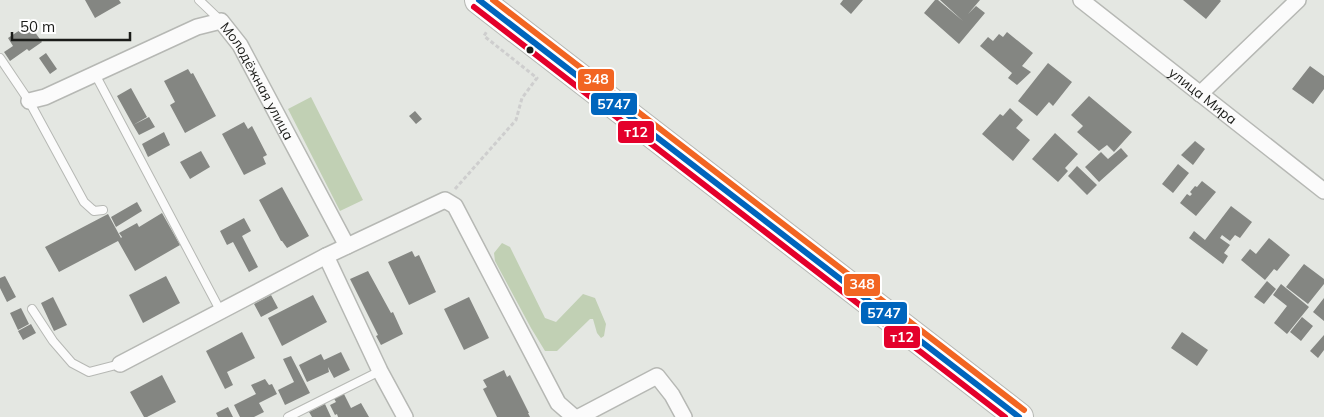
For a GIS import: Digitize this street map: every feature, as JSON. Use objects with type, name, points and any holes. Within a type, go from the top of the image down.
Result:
[{"type":"highway","points":[[479,0],[1019,417]]},
{"type":"street","name":"улица Мира","points":[[1081,0],[1324,191]]},
{"type":"street","points":[[1200,94],[1298,0]]},
{"type":"street","name":"Молодёжная улица","points":[[29,101],[45,97],[197,27],[222,22],[240,46],[347,246]]},
{"type":"street","points":[[120,364],[326,256],[445,200],[455,206],[558,403],[574,417]]},
{"type":"street","points":[[326,256],[380,371],[404,417]]},
{"type":"street","points":[[960,371],[1007,417]]},
{"type":"street","points":[[579,417],[657,376],[672,395],[684,417]]},
{"type":"lane","points":[[199,0],[222,22]]},
{"type":"lane","points":[[0,58],[29,101],[84,202],[94,211],[103,210]]},
{"type":"lane","points":[[95,74],[221,312]]},
{"type":"lane","points":[[32,309],[53,341],[72,363],[89,372],[120,364]]},
{"type":"lane","points":[[288,417],[380,371]]},
{"type":"path","points":[[445,200],[516,120],[522,98],[537,78],[484,36],[488,28]]},
{"type":"green space","points":[[311,97],[363,200],[340,211],[288,109]]},
{"type":"green space","points":[[502,243],[510,247],[545,318],[556,322],[583,294],[595,298],[606,324],[604,336],[601,338],[597,333],[593,319],[590,319],[557,351],[545,351],[495,261],[494,253]]},
{"type":"building","points":[[85,0],[119,0],[121,3],[95,18]]},
{"type":"building","points":[[843,0],[863,0],[851,14],[840,4]]},
{"type":"building","points":[[935,0],[938,0],[963,21],[940,0],[980,0],[968,14],[976,6],[985,13],[959,44],[924,13]]},
{"type":"building","points":[[1183,0],[1220,0],[1221,1],[1206,19]]},
{"type":"building","points":[[29,24],[42,42],[29,51],[27,49],[10,61],[4,52],[13,46],[8,38]]},
{"type":"building","points":[[1007,32],[1033,53],[1022,66],[1031,72],[1017,85],[1008,78],[1012,73],[980,46],[988,37],[993,41],[999,34],[1003,37]]},
{"type":"building","points":[[46,53],[57,69],[50,74],[39,58]]},
{"type":"building","points":[[1048,63],[1072,82],[1053,106],[1049,102],[1037,116],[1018,101]]},
{"type":"building","points":[[1310,66],[1324,76],[1324,89],[1313,104],[1292,89]]},
{"type":"building","points":[[188,69],[191,74],[193,73],[216,116],[185,133],[170,105],[175,102],[164,81]]},
{"type":"building","points":[[131,88],[147,117],[133,125],[117,96]]},
{"type":"building","points":[[1089,96],[1132,132],[1114,152],[1107,145],[1099,151],[1077,132],[1083,126],[1071,115]]},
{"type":"building","points":[[1010,108],[1023,120],[1016,128],[1030,140],[1013,161],[982,134],[1000,114],[1003,116]]},
{"type":"building","points":[[415,111],[422,119],[416,124],[409,116]]},
{"type":"building","points":[[149,117],[155,127],[139,135],[133,125]]},
{"type":"building","points":[[244,122],[248,129],[252,126],[267,155],[263,157],[266,164],[244,175],[222,134]]},
{"type":"building","points":[[164,132],[170,145],[148,157],[142,144]]},
{"type":"building","points":[[1055,133],[1078,154],[1065,168],[1068,171],[1058,182],[1032,159]]},
{"type":"building","points":[[1195,141],[1205,149],[1193,165],[1181,155]]},
{"type":"building","points":[[1121,148],[1128,156],[1099,182],[1085,167],[1101,152],[1108,159]]},
{"type":"building","points":[[201,151],[210,167],[190,179],[180,162]]},
{"type":"building","points":[[1178,164],[1189,173],[1173,193],[1162,184]]},
{"type":"building","points":[[1077,166],[1097,185],[1087,195],[1068,176]]},
{"type":"building","points":[[1202,181],[1216,192],[1196,216],[1180,203],[1187,194],[1190,196],[1192,194],[1190,192]]},
{"type":"building","points":[[282,187],[309,236],[287,248],[281,241],[259,200]]},
{"type":"building","points":[[137,202],[142,211],[116,227],[111,217]]},
{"type":"building","points":[[1231,206],[1252,222],[1240,238],[1235,235],[1230,241],[1222,235],[1220,238],[1230,245],[1224,253],[1228,256],[1223,264],[1189,238],[1194,231],[1205,240]]},
{"type":"building","points":[[162,213],[180,245],[135,271],[118,241],[59,272],[45,247],[108,214],[121,238],[119,233],[137,223],[139,227]]},
{"type":"building","points":[[244,218],[251,231],[242,236],[258,267],[249,272],[233,242],[227,245],[220,231]]},
{"type":"building","points":[[1269,238],[1290,255],[1277,271],[1274,269],[1265,280],[1241,260],[1250,249],[1256,254]]},
{"type":"building","points":[[412,251],[415,257],[419,255],[436,292],[409,305],[388,262]]},
{"type":"building","points":[[1304,264],[1324,279],[1324,284],[1308,304],[1286,287]]},
{"type":"building","points":[[368,271],[391,313],[393,312],[403,334],[381,345],[376,336],[378,335],[350,279]]},
{"type":"building","points":[[5,276],[16,297],[7,302],[0,288],[0,278]]},
{"type":"building","points":[[166,276],[180,303],[143,323],[129,295]]},
{"type":"building","points":[[1267,281],[1276,289],[1264,304],[1254,297]]},
{"type":"building","points":[[1281,284],[1309,307],[1287,334],[1274,323],[1287,306],[1273,295]]},
{"type":"building","points":[[271,295],[278,308],[261,317],[254,304]]},
{"type":"building","points":[[313,295],[327,322],[282,346],[268,318]]},
{"type":"building","points":[[53,297],[67,325],[54,331],[41,303]]},
{"type":"building","points":[[469,297],[489,338],[464,350],[444,309]]},
{"type":"building","points":[[1324,298],[1324,321],[1313,312]]},
{"type":"building","points":[[21,308],[29,324],[18,330],[10,313]]},
{"type":"building","points":[[1302,317],[1313,326],[1301,341],[1290,332]]},
{"type":"building","points":[[31,324],[36,333],[23,340],[18,331]]},
{"type":"building","points":[[242,332],[255,358],[227,372],[233,385],[225,389],[206,351]]},
{"type":"building","points":[[1182,332],[1208,350],[1197,366],[1171,348]]},
{"type":"building","points":[[1324,335],[1324,350],[1318,358],[1310,351]]},
{"type":"building","points":[[341,352],[350,370],[334,378],[328,367],[329,372],[307,382],[299,365],[321,354],[324,360]]},
{"type":"building","points":[[291,356],[310,393],[285,405],[278,390],[294,382],[283,359]]},
{"type":"building","points":[[504,370],[507,377],[510,375],[530,417],[497,417],[483,389],[487,387],[483,380]]},
{"type":"building","points":[[162,375],[176,402],[144,417],[130,392]]},
{"type":"building","points":[[265,379],[269,385],[272,384],[277,394],[259,403],[264,412],[254,417],[240,417],[234,405],[256,394],[251,385]]},
{"type":"building","points":[[343,392],[351,408],[361,403],[369,417],[338,417],[337,414],[335,415],[330,405],[336,402],[333,397]]},
{"type":"building","points":[[325,404],[331,417],[312,417],[309,412]]},
{"type":"building","points":[[228,407],[233,417],[218,417],[216,413]]},
{"type":"transit line","name":"5747","points":[[479,0],[1019,417]]},
{"type":"transit line","name":"348","points":[[493,0],[1024,410]]},
{"type":"transit line","name":"т12","points":[[474,7],[1005,417]]}]
